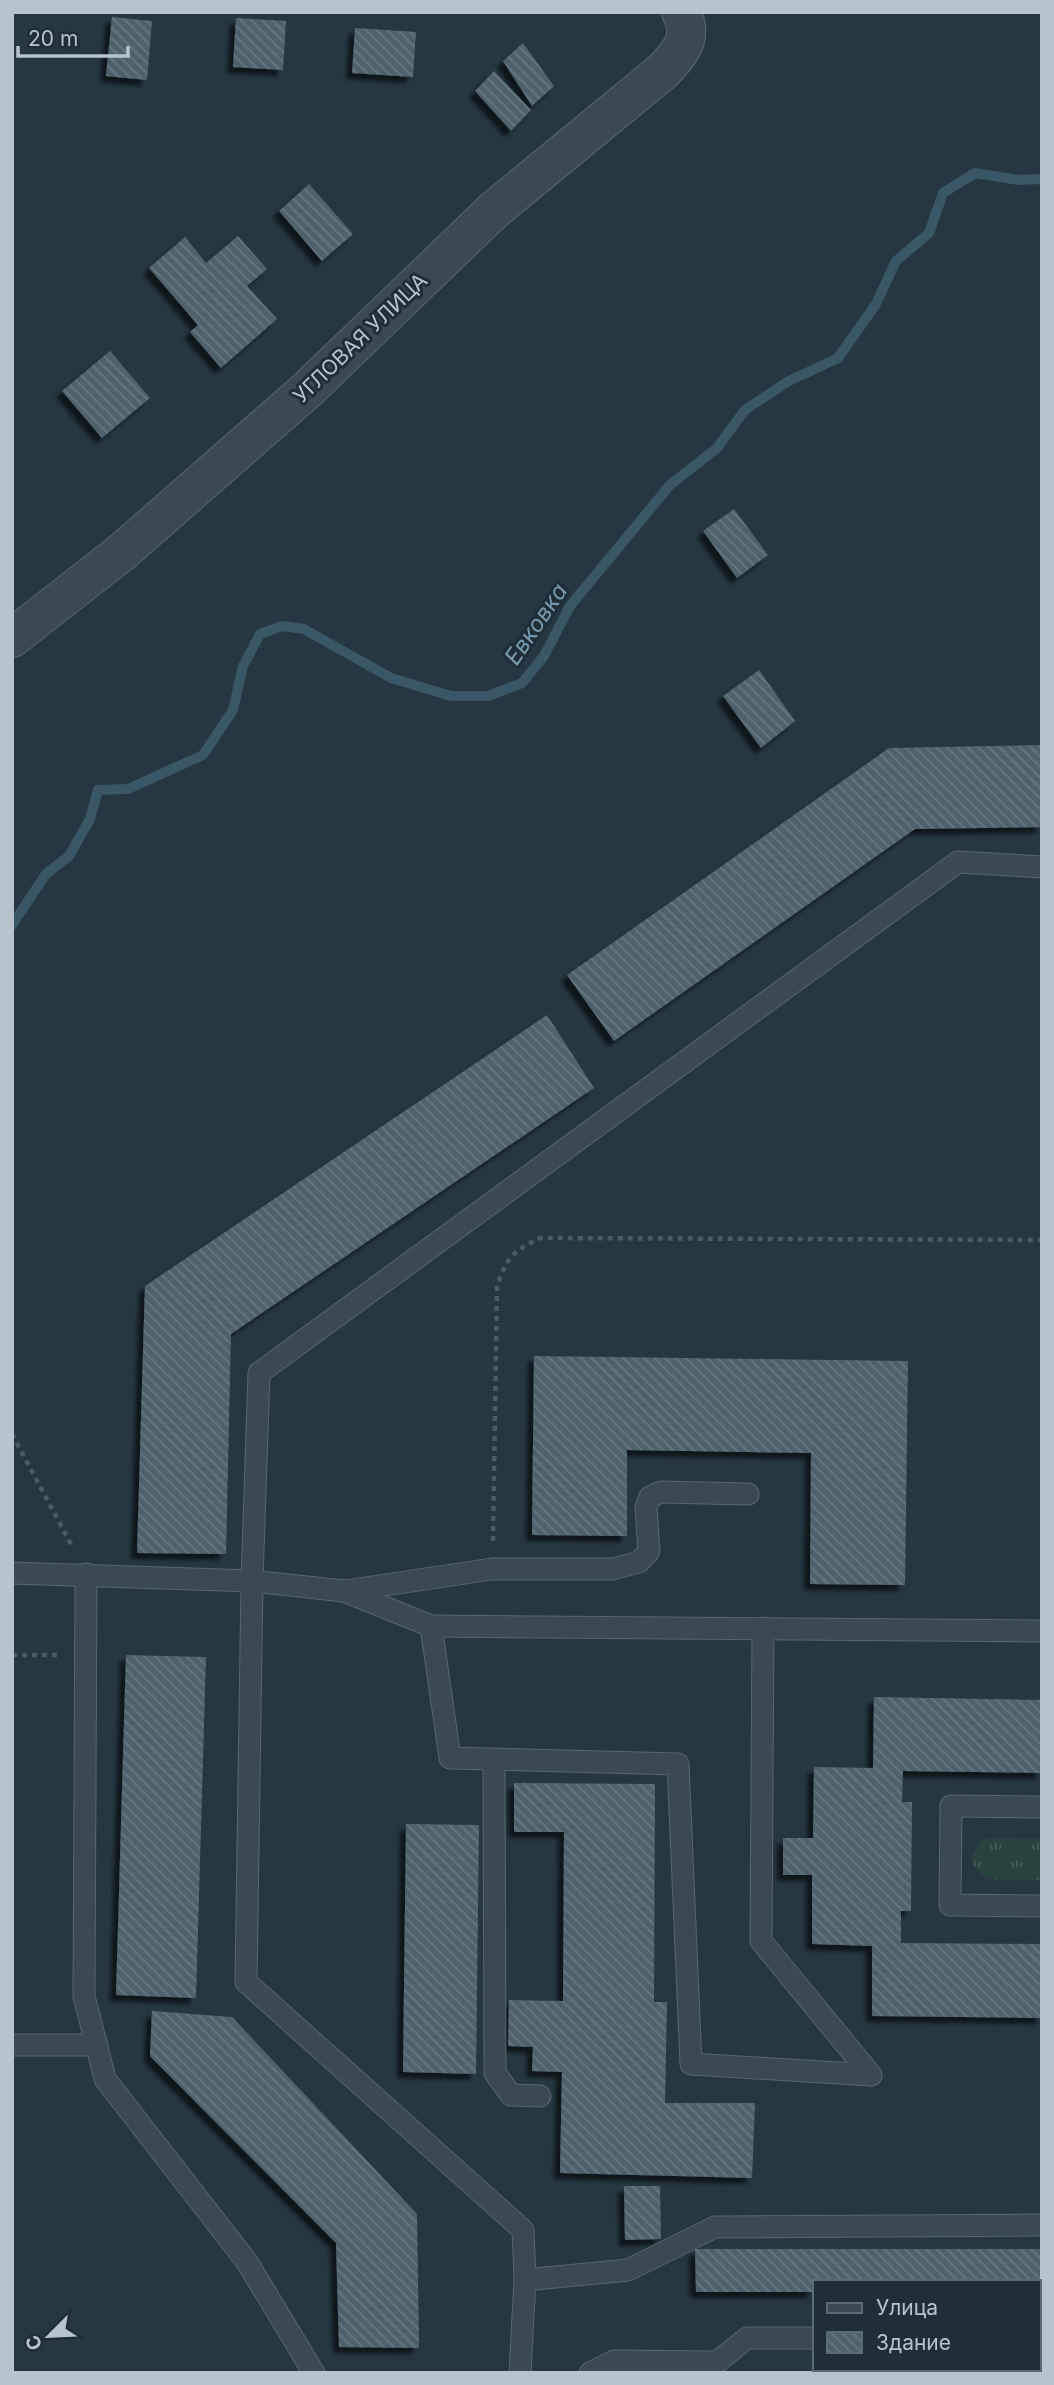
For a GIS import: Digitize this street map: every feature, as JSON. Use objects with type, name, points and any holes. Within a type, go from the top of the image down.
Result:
[{"type":"street","name":"УГЛОВАЯ УЛИЦА","points":[[12,638],[122,552],[307,390],[494,211],[663,71],[686,43],[684,18]]},
{"type":"lane","points":[[520,2373],[525,2280],[523,2230],[246,1982],[252,1581],[259,1373],[958,862],[1042,867]]},
{"type":"lane","points":[[12,1573],[86,1573],[252,1581],[344,1591],[492,1569],[612,1569],[639,1562],[649,1551],[646,1508],[650,1497],[661,1492],[748,1494]]},
{"type":"lane","points":[[86,1573],[84,1996],[105,2079],[247,2262],[314,2373]]},
{"type":"lane","points":[[344,1591],[431,1626],[1042,1631]]},
{"type":"lane","points":[[431,1626],[450,1758],[678,1764],[691,2063],[872,2075],[761,1941],[763,1628]]},
{"type":"lane","points":[[494,1761],[495,2073],[511,2095],[540,2096]]},
{"type":"lane","points":[[1042,1807],[951,1807],[950,1905],[1042,1906]]},
{"type":"lane","points":[[12,2045],[97,2045]]},
{"type":"lane","points":[[525,2280],[628,2270],[715,2227],[1042,2225]]},
{"type":"lane","points":[[590,2373],[614,2361],[716,2368],[747,2338],[813,2338]]},
{"type":"path","points":[[492,1569],[497,1286],[506,1262],[518,1248],[540,1238],[1042,1240]]},
{"type":"path","points":[[12,1434],[86,1573]]},
{"type":"path","points":[[12,1655],[85,1656]]},
{"type":"green space","points":[[990,1838],[1042,1839],[1042,1880],[999,1880],[981,1874],[971,1857],[981,1841]]},
{"type":"building","points":[[112,17],[152,21],[147,80],[106,76]]},
{"type":"building","points":[[236,18],[286,21],[283,70],[233,67]]},
{"type":"building","points":[[355,28],[416,32],[413,77],[352,73]]},
{"type":"building","points":[[523,43],[554,86],[532,106],[503,61]]},
{"type":"building","points":[[494,71],[531,110],[511,131],[475,91]]},
{"type":"building","points":[[309,184],[353,234],[322,261],[279,211]]},
{"type":"building","points":[[238,236],[267,269],[247,286],[277,319],[221,368],[190,332],[198,325],[149,268],[185,237],[206,263]]},
{"type":"building","points":[[110,351],[150,398],[102,438],[62,391]]},
{"type":"building","points":[[734,509],[768,555],[737,578],[703,531]]},
{"type":"building","points":[[759,670],[795,721],[761,748],[723,696]]},
{"type":"building","points":[[1042,745],[1042,827],[915,829],[614,1041],[567,975],[889,748]]},
{"type":"building","points":[[547,1015],[594,1088],[231,1334],[226,1554],[137,1553],[145,1286]]},
{"type":"building","points":[[534,1356],[908,1361],[905,1585],[810,1584],[811,1453],[627,1450],[627,1536],[532,1535]]},
{"type":"building","points":[[126,1655],[206,1657],[196,1998],[116,1995]]},
{"type":"building","points":[[874,1697],[1042,1700],[1042,1773],[903,1771],[902,1802],[912,1802],[911,1911],[901,1911],[901,1943],[1042,1944],[1042,2018],[872,2016],[872,1946],[812,1944],[812,1875],[783,1875],[783,1838],[813,1838],[814,1767],[873,1768]]},
{"type":"building","points":[[514,1783],[655,1784],[654,2002],[667,2002],[665,2103],[755,2103],[752,2178],[560,2173],[562,2072],[532,2071],[533,2047],[508,2046],[509,2000],[563,2001],[564,1832],[514,1832]]},
{"type":"building","points":[[406,1824],[479,1825],[476,2074],[403,2072]]},
{"type":"building","points":[[152,2011],[232,2017],[417,2214],[419,2348],[339,2347],[336,2243],[150,2056]]},
{"type":"building","points":[[624,2186],[660,2186],[661,2239],[625,2240]]},
{"type":"building","points":[[695,2249],[1042,2249],[1042,2292],[1040,2280],[813,2280],[813,2292],[696,2292]]},
{"type":"building","points":[[1042,2353],[1042,2373],[986,2373],[1040,2371]]},
{"type":"waterway","name":"Евковка","points":[[12,925],[46,874],[69,856],[90,819],[98,790],[128,789],[203,755],[233,710],[243,666],[260,634],[282,626],[304,629],[391,678],[451,696],[488,696],[522,683],[544,656],[570,606],[670,485],[717,448],[745,410],[787,382],[838,358],[876,304],[896,261],[929,233],[943,193],[975,173],[1019,180],[1042,179]]}]
